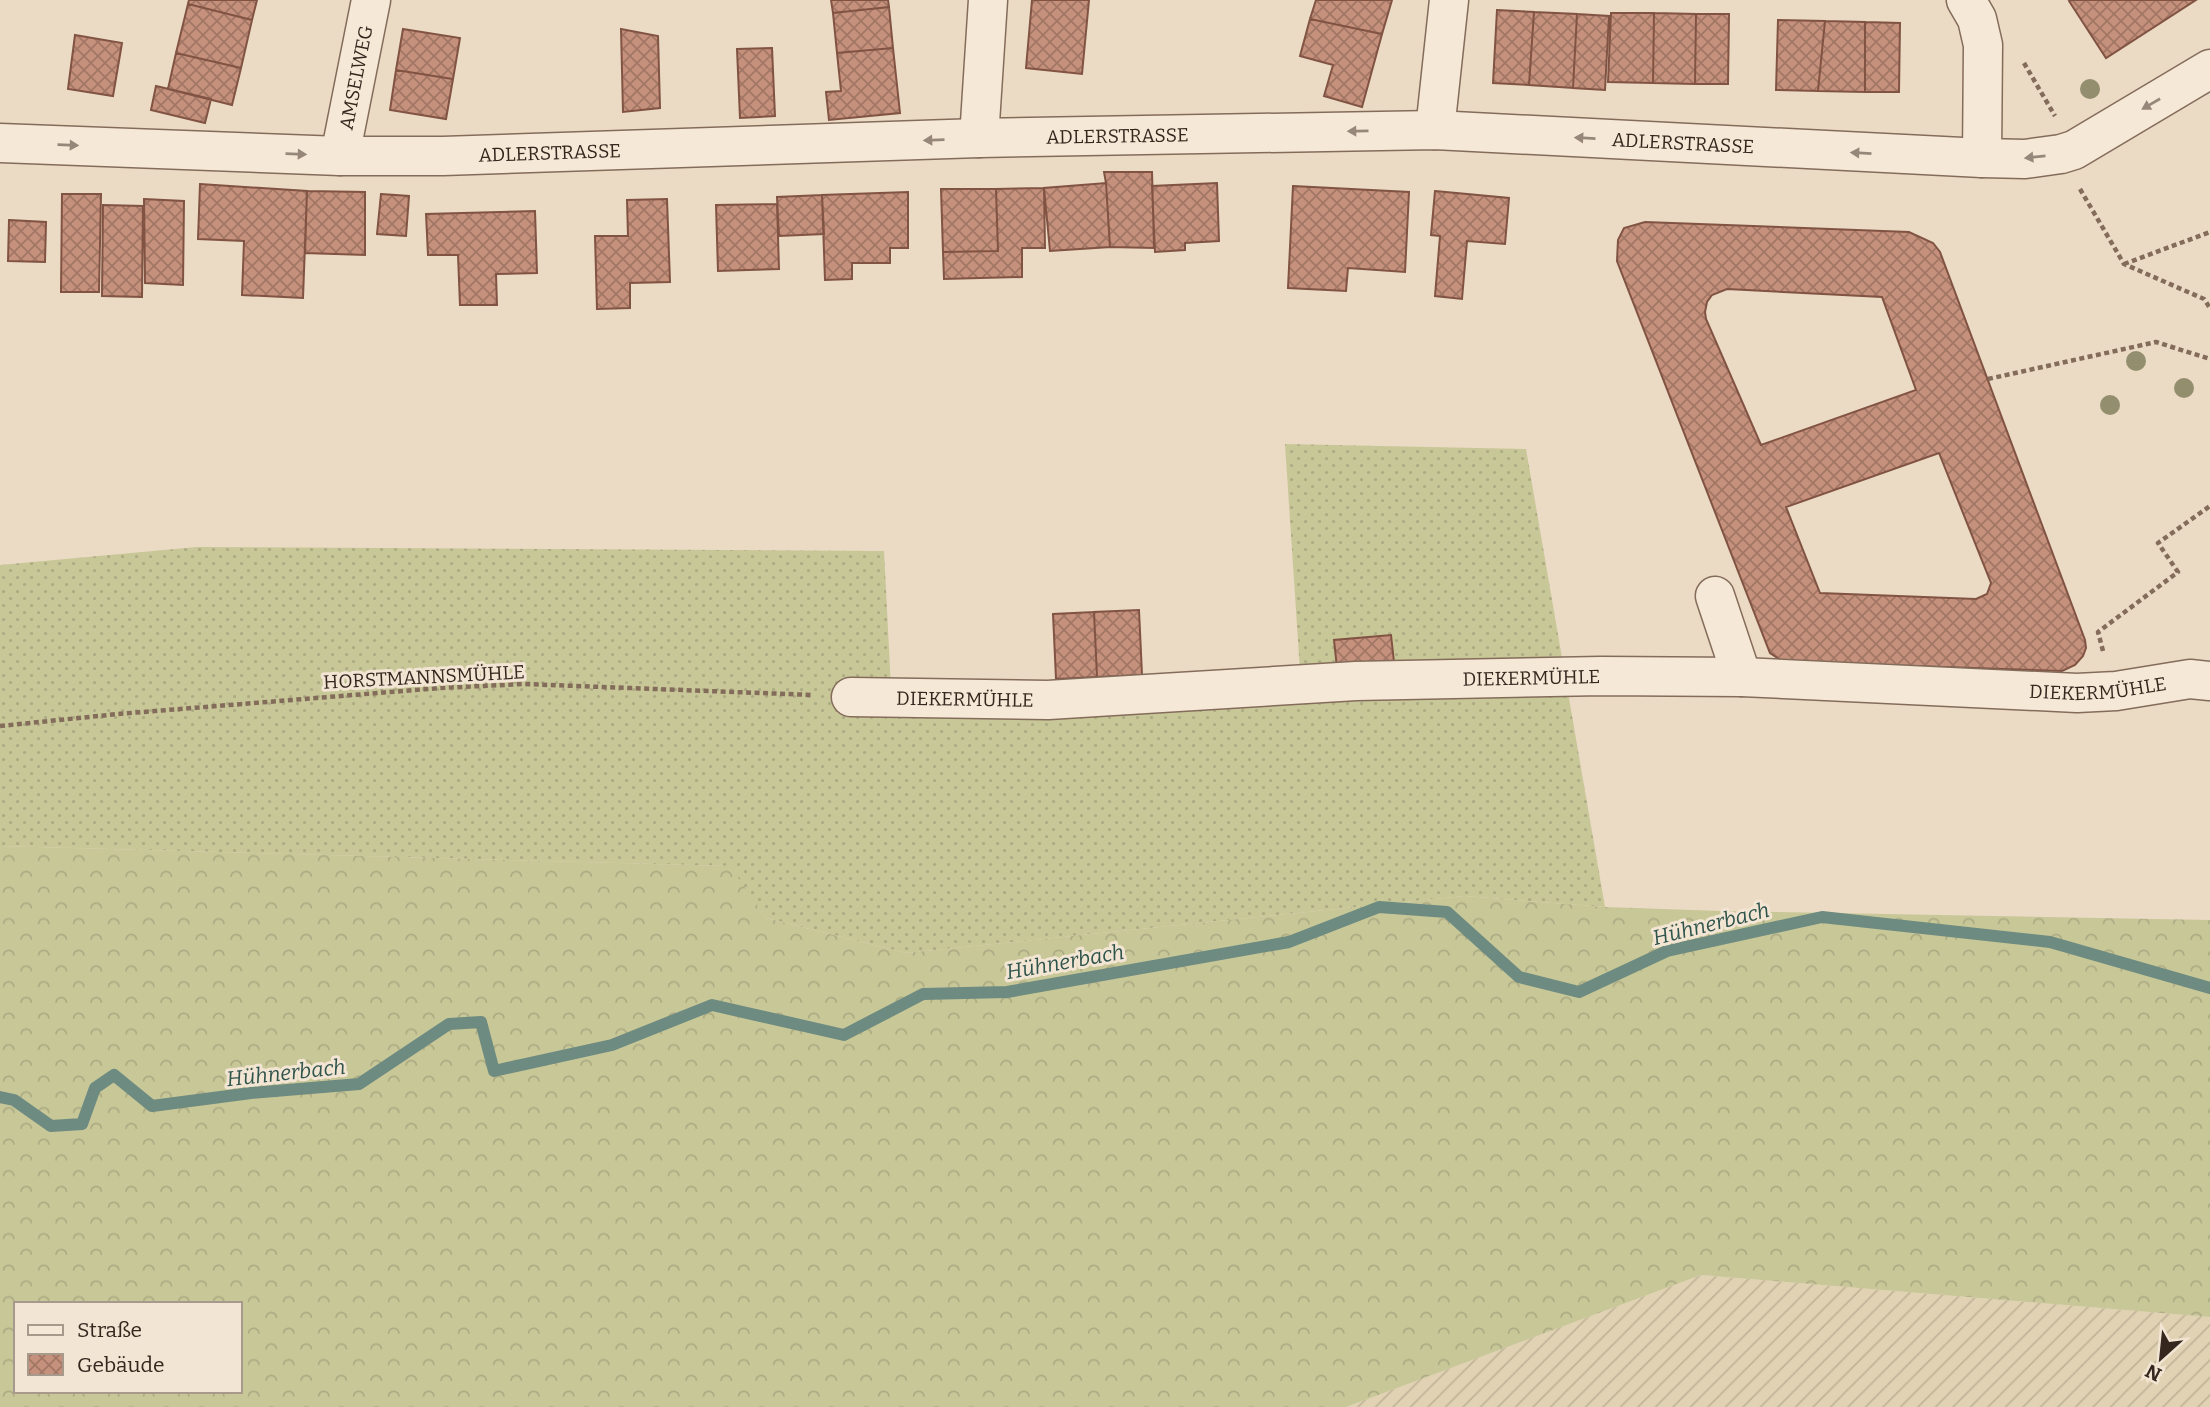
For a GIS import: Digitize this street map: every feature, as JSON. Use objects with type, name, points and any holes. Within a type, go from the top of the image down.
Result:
[{"type":"street","name":"AMSELWEG","points":[[340,156],[372,0]]},
{"type":"street","points":[[979,138],[988,0]]},
{"type":"street","points":[[1434,130],[1449,0]]},
{"type":"street","points":[[1972,10],[1983,45],[1982,158]]},
{"type":"street","name":"ADLERSTRASSE","points":[[0,142],[340,156],[456,156],[979,138],[1434,130],[1982,158],[2025,159],[2061,154],[2075,167],[2210,69]]},
{"type":"street","points":[[1715,596],[1742,677]]},
{"type":"street","name":"DIEKERMÜHLE","points":[[851,697],[1048,700],[1356,681],[1601,676],[1742,677],[2077,693],[2116,691],[2190,679],[2210,681]]},
{"type":"path","points":[[1972,10],[2013,43],[2123,264],[2203,299],[2210,308]]},
{"type":"path","points":[[2123,264],[2210,232]]},
{"type":"path","points":[[1988,379],[2156,342],[2210,359]]},
{"type":"path","points":[[2101,646],[2098,632],[2178,572],[2158,543],[2210,506]]},
{"type":"path","name":"HORSTMANNSMÜHLE","points":[[0,726],[400,691],[524,684],[851,697]]},
{"type":"shaded area","points":[[1701,1275],[2210,1317],[2210,1407],[1346,1407]]},
{"type":"green space","points":[[1285,444],[1526,449],[1605,907],[1464,896],[906,953],[766,918],[729,866],[0,846],[0,565],[197,547],[884,551],[891,688],[1300,671]]},
{"type":"green space","points":[[0,846],[730,866],[766,918],[906,953],[1464,896],[1605,907],[1721,911],[2210,920],[2210,1317],[1701,1275],[1346,1407],[0,1407]]},
{"type":"building","points":[[189,0],[257,0],[252,20],[188,4]]},
{"type":"building","points":[[831,0],[888,0],[889,7],[833,13]]},
{"type":"building","points":[[1032,0],[1089,0],[1082,74],[1026,68]]},
{"type":"building","points":[[1316,0],[1392,0],[1382,34],[1310,19]]},
{"type":"building","points":[[2196,0],[2106,58],[2069,1]]},
{"type":"building","points":[[188,4],[252,20],[241,68],[176,53]]},
{"type":"building","points":[[889,7],[893,48],[837,53],[833,13]]},
{"type":"building","points":[[1497,10],[1534,12],[1529,85],[1493,83]]},
{"type":"building","points":[[1534,12],[1577,14],[1573,88],[1529,85]]},
{"type":"building","points":[[1611,13],[1654,13],[1653,83],[1608,82]]},
{"type":"building","points":[[1654,13],[1696,14],[1695,84],[1653,83]]},
{"type":"building","points":[[1577,14],[1609,16],[1605,90],[1573,88]]},
{"type":"building","points":[[1696,14],[1729,14],[1728,84],[1695,84]]},
{"type":"building","points":[[1310,19],[1382,34],[1362,107],[1324,96],[1333,65],[1300,56]]},
{"type":"building","points":[[1778,20],[1825,21],[1818,91],[1776,90]]},
{"type":"building","points":[[1825,21],[1865,22],[1865,92],[1818,91]]},
{"type":"building","points":[[1865,22],[1900,23],[1899,92],[1865,92]]},
{"type":"building","points":[[403,29],[460,38],[453,79],[396,70]]},
{"type":"building","points":[[621,29],[658,36],[660,108],[623,112]]},
{"type":"building","points":[[75,35],[122,43],[113,96],[68,89]]},
{"type":"building","points":[[772,48],[775,116],[740,118],[737,49]]},
{"type":"building","points":[[893,48],[900,113],[829,120],[826,92],[841,91],[837,53]]},
{"type":"building","points":[[176,53],[241,68],[232,105],[168,89]]},
{"type":"building","points":[[396,70],[453,79],[446,119],[390,110]]},
{"type":"building","points":[[156,86],[211,99],[205,123],[151,110]]},
{"type":"building","points":[[1104,172],[1152,172],[1154,248],[1110,247]]},
{"type":"building","points":[[1106,183],[1110,247],[1050,251],[1044,188]]},
{"type":"building","points":[[1217,183],[1219,241],[1185,243],[1185,250],[1155,252],[1152,186]]},
{"type":"building","points":[[200,184],[307,191],[303,298],[242,295],[244,241],[198,239]]},
{"type":"building","points":[[1293,186],[1409,192],[1405,272],[1348,268],[1346,291],[1288,288]]},
{"type":"building","points":[[1044,188],[1045,248],[1022,248],[1022,277],[944,279],[943,252],[998,251],[996,189]]},
{"type":"building","points":[[941,189],[996,189],[998,251],[943,252]]},
{"type":"building","points":[[307,191],[365,192],[365,255],[305,253]]},
{"type":"building","points":[[1435,191],[1509,198],[1505,244],[1467,241],[1462,299],[1435,296],[1440,236],[1431,235]]},
{"type":"building","points":[[908,192],[908,248],[890,248],[890,263],[852,263],[852,279],[825,280],[822,195]]},
{"type":"building","points":[[62,194],[101,194],[99,292],[61,292]]},
{"type":"building","points":[[381,194],[409,196],[406,236],[377,234]]},
{"type":"building","points":[[822,195],[824,234],[779,236],[777,197]]},
{"type":"building","points":[[144,199],[184,201],[183,285],[145,283]]},
{"type":"building","points":[[667,199],[670,282],[630,283],[630,308],[597,309],[595,236],[628,236],[627,200]]},
{"type":"building","points":[[777,204],[779,269],[718,271],[716,205]]},
{"type":"building","points":[[103,205],[143,206],[142,297],[102,296]]},
{"type":"building","points":[[535,211],[537,273],[496,274],[497,305],[460,305],[458,255],[428,255],[426,214]]},
{"type":"building","points":[[9,220],[46,222],[45,262],[8,261]]},
{"type":"building","points":[[1645,222],[1909,232],[1933,243],[1940,252],[2085,640],[2083,656],[2075,665],[2062,671],[1789,662],[1770,653],[1617,261],[1618,240],[1624,228]],"holes":[[[1727,289],[1882,297],[1916,390],[1761,445],[1706,319],[1707,302],[1712,295]],[[1939,453],[1991,583],[1987,594],[1976,599],[1820,593],[1786,507]]]},
{"type":"building","points":[[1139,610],[1142,675],[1097,677],[1094,612]]},
{"type":"building","points":[[1094,612],[1097,677],[1056,679],[1053,614]]},
{"type":"building","points":[[1391,635],[1394,662],[1337,668],[1334,640]]},
{"type":"waterway","name":"Hühnerbach","points":[[0,1097],[14,1100],[51,1126],[82,1124],[95,1088],[114,1075],[152,1106],[251,1093],[359,1084],[449,1024],[481,1022],[494,1071],[612,1045],[712,1005],[844,1035],[923,994],[1007,992],[1289,942],[1379,907],[1447,912],[1519,977],[1579,992],[1667,951],[1822,917],[2050,942],[2210,988]]}]
